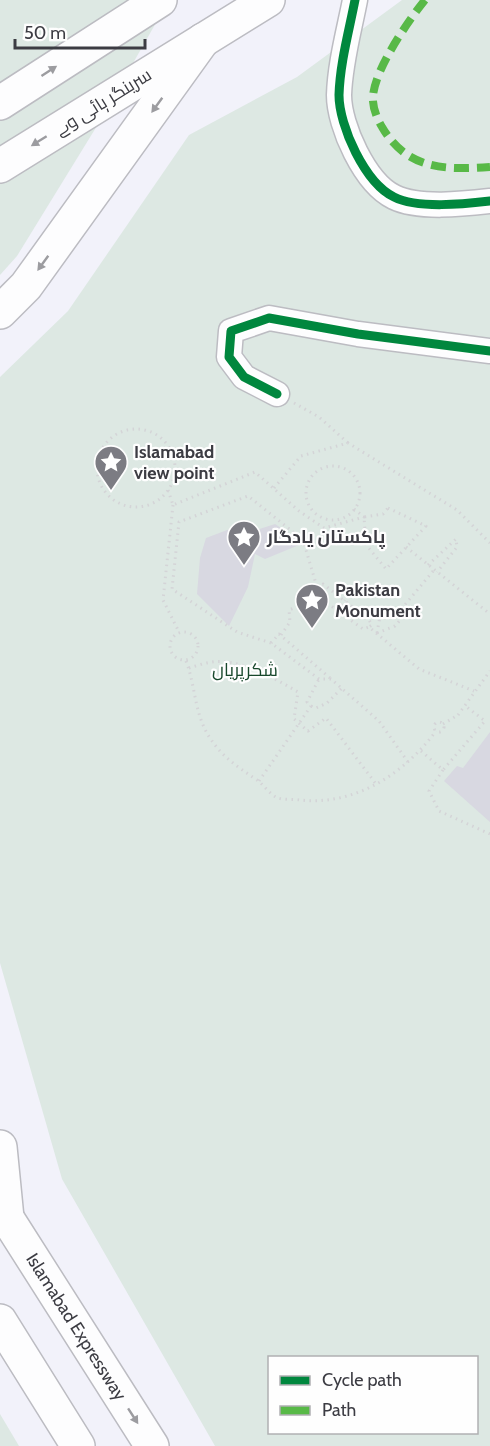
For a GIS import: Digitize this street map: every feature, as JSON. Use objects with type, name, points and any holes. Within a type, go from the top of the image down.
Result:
[{"type":"highway","points":[[0,102],[160,0]]},
{"type":"highway","name":"سرینگر ہائی وے","points":[[0,166],[268,0]]},
{"type":"highway","points":[[0,312],[26,286],[203,40]]},
{"type":"highway","points":[[0,1147],[3,1212]]},
{"type":"highway","name":"Islamabad Expressway","points":[[3,1212],[152,1446]]},
{"type":"highway","points":[[0,1321],[76,1446]]},
{"type":"highway","points":[[0,1356],[76,1446]]},
{"type":"street","points":[[355,0],[339,97],[348,135],[367,173],[394,197],[432,204],[490,201]]},
{"type":"street","points":[[277,394],[244,377],[229,357],[231,331],[268,318],[369,335],[490,351]]},
{"type":"path","points":[[277,394],[319,417],[348,443],[457,510],[490,543]]},
{"type":"path","points":[[168,490],[153,503],[142,507],[128,507],[116,502],[106,494],[99,482],[97,470],[99,457],[105,445],[114,436],[138,429],[151,432],[161,438],[170,448],[175,460],[175,473],[168,490],[173,505],[163,600],[179,632]]},
{"type":"path","points":[[274,488],[301,456],[348,443]]},
{"type":"path","points":[[332,466],[349,471],[359,486],[360,496],[354,509],[336,520],[319,517],[307,504],[306,486],[309,478],[323,467],[332,466]]},
{"type":"path","points":[[173,505],[255,472],[324,528],[364,517],[383,514],[388,508],[426,526],[386,568],[363,541],[364,517]]},
{"type":"path","points":[[271,643],[290,622],[289,610],[305,604],[310,608],[318,596],[303,540],[248,496],[179,522],[172,589],[237,632],[271,643],[319,679],[331,679]]},
{"type":"path","points":[[354,509],[364,517]]},
{"type":"path","points":[[377,633],[380,616],[389,611],[398,613],[457,547],[456,539],[428,565]]},
{"type":"path","points":[[406,547],[490,614]]},
{"type":"path","points":[[317,587],[323,584],[369,620],[372,625],[363,629],[318,596]]},
{"type":"path","points":[[337,610],[345,600]]},
{"type":"path","points":[[377,633],[395,626],[402,618],[398,614]]},
{"type":"path","points":[[369,627],[419,669],[474,691]]},
{"type":"path","points":[[179,632],[189,632],[198,643],[194,656],[186,661],[177,659],[170,652],[171,638],[179,632]]},
{"type":"path","points":[[280,635],[379,722],[408,762]]},
{"type":"path","points":[[294,660],[302,653]]},
{"type":"path","points":[[186,661],[196,709],[209,736],[224,759],[259,781],[278,798],[311,801],[349,798],[376,784],[408,762],[421,751],[436,731],[435,724],[440,722],[443,724],[458,715],[490,671]]},
{"type":"path","points":[[189,668],[214,661],[265,673],[298,692],[294,719],[308,731],[326,718],[376,784]]},
{"type":"path","points":[[319,679],[307,702],[316,708],[327,703],[342,688]]},
{"type":"path","points":[[464,705],[485,721],[443,770],[429,791],[440,811],[490,834]]},
{"type":"path","points":[[259,781],[311,706]]},
{"type":"path","points":[[436,731],[442,731],[443,724]]},
{"type":"path","points":[[421,751],[443,770]]},
{"type":"green space","points":[[0,0],[169,0],[100,121],[17,256],[0,275]]},
{"type":"green space","name":"شکرپریاں","points":[[402,0],[490,0],[490,1446],[215,1446],[62,1179],[0,963],[0,377],[68,311],[189,135],[297,77]]},
{"type":"green space","points":[[0,1414],[19,1446],[0,1446]]},
{"type":"building","points":[[251,521],[253,531],[275,524],[304,543],[265,559],[255,554],[248,587],[229,626],[197,594],[200,558],[206,538]]},
{"type":"building","points":[[490,732],[490,822],[444,781],[457,766],[463,768]]},
{"type":"marked path","points":[[425,0],[386,59],[375,85],[373,104],[377,116],[392,141],[403,152],[415,159],[443,167],[490,167]]},
{"type":"cycle path","points":[[355,0],[343,59],[339,95],[340,108],[349,137],[364,167],[383,190],[404,201],[441,205],[490,201]]},
{"type":"cycle path","points":[[277,394],[244,377],[229,357],[231,331],[269,318],[358,334],[490,351]]},
{"type":"place","name":"Islamabad view point","points":[[111,491]]},
{"type":"place","name":"پاکستان یادگار","points":[[244,566]]},
{"type":"place","name":"Pakistan Monument","points":[[312,629]]}]
